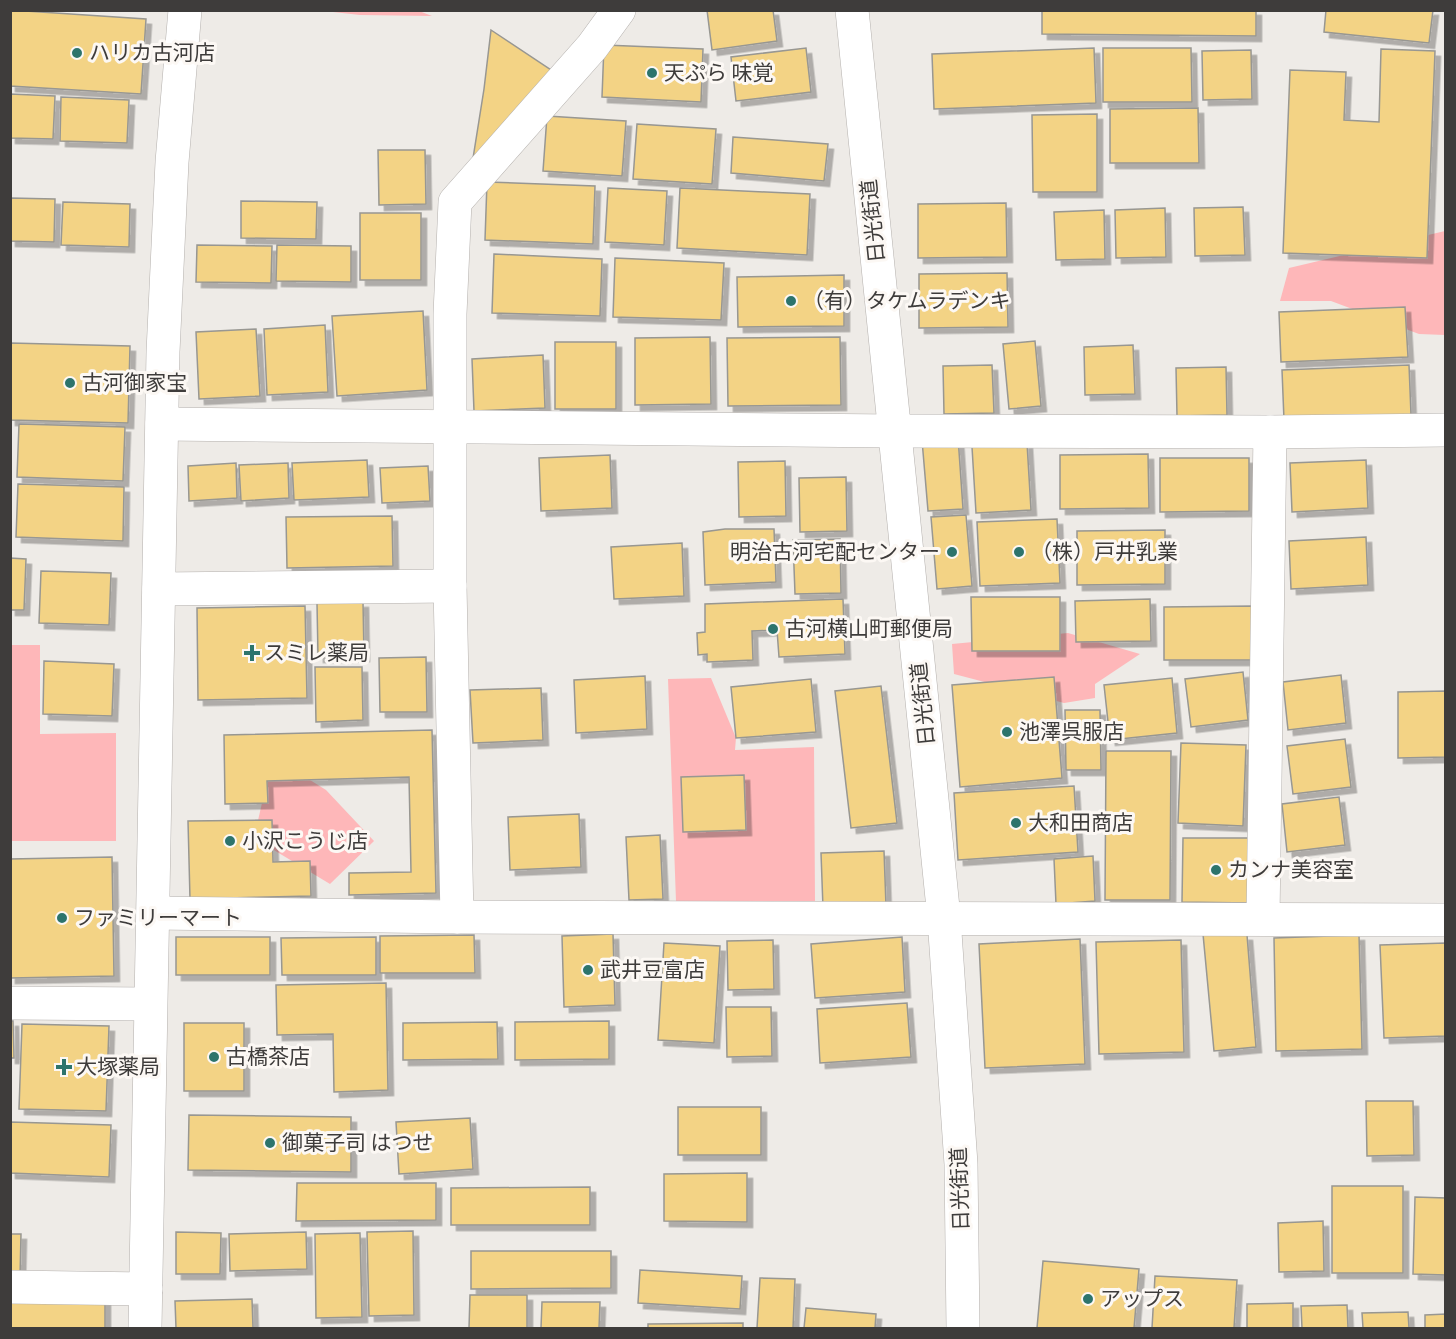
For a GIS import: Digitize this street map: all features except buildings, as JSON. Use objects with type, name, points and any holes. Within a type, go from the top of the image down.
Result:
[{"type":"street","points":[[145,1329],[162,423],[172,162],[185,10]]},
{"type":"street","points":[[457,917],[450,586],[450,314],[455,202],[592,47],[619,10]]},
{"type":"street","name":"日光街道","points":[[852,10],[944,918],[960,1164],[963,1329]]},
{"type":"street","points":[[162,423],[451,428],[894,431],[1446,430]]},
{"type":"street","points":[[1263,919],[1270,432]]},
{"type":"street","points":[[159,589],[450,586]]},
{"type":"street","points":[[153,913],[457,917],[1446,920]]},
{"type":"street","points":[[10,1003],[150,1004]]},
{"type":"street","points":[[10,1287],[146,1289]]},
{"type":"shaded area","points":[[324,11],[419,11],[432,16],[360,15]]},
{"type":"shaded area","points":[[1445,231],[1445,335],[1419,334],[1331,301],[1280,301],[1289,268]]},
{"type":"shaded area","points":[[1068,633],[1140,654],[1095,684],[1095,698],[1064,703],[954,674],[952,644]]},
{"type":"shaded area","points":[[10,645],[40,645],[40,734],[116,733],[116,841],[11,841]]},
{"type":"shaded area","points":[[711,678],[736,738],[735,750],[814,747],[815,901],[676,901],[668,679]]},
{"type":"shaded area","points":[[310,780],[326,790],[374,841],[330,884],[254,838],[267,781]]},
{"type":"place","name":"ハリカ古河店","points":[[77,53]]},
{"type":"place","name":"天ぷら 味覚","points":[[652,73]]},
{"type":"place","name":"（有）タケムラデンキ","points":[[791,301]]},
{"type":"place","name":"古河御家宝","points":[[70,383]]},
{"type":"place","name":"明治古河宅配センター","points":[[952,552]]},
{"type":"place","name":"（株）戸井乳業","points":[[1019,552]]},
{"type":"place","name":"古河横山町郵便局","points":[[773,629]]},
{"type":"place","name":"スミレ薬局","points":[[252,653]]},
{"type":"place","name":"池澤呉服店","points":[[1007,732]]},
{"type":"place","name":"大和田商店","points":[[1016,823]]},
{"type":"place","name":"小沢こうじ店","points":[[230,841]]},
{"type":"place","name":"カンナ美容室","points":[[1216,870]]},
{"type":"place","name":"ファミリーマート","points":[[62,918]]},
{"type":"place","name":"武井豆富店","points":[[588,970]]},
{"type":"place","name":"古橋茶店","points":[[214,1057]]},
{"type":"place","name":"大塚薬局","points":[[64,1067]]},
{"type":"place","name":"御菓子司 はつせ","points":[[270,1143]]},
{"type":"place","name":"アップス","points":[[1088,1299]]}]
